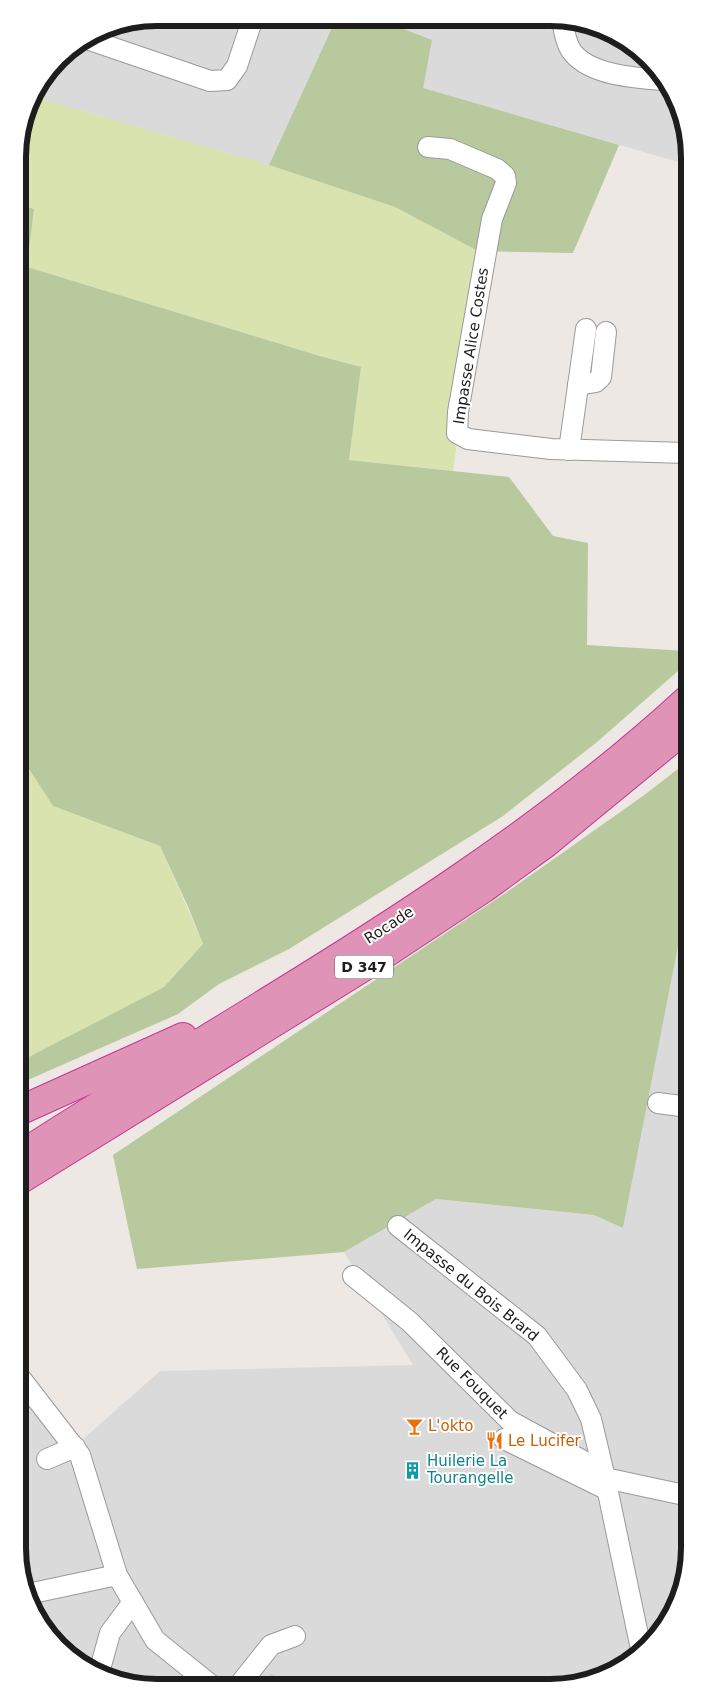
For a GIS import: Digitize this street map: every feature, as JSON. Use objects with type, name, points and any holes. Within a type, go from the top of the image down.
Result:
[{"type":"highway","name":"Rocade","points":[[26,1152],[418,906],[502,850],[590,783],[681,705]]},
{"type":"highway","name":"D 347","points":[[26,1176],[377,959],[484,888],[546,843],[633,774],[681,733]]},
{"type":"highway","points":[[26,1108],[147,1052],[263,1004]]},
{"type":"street","points":[[96,42],[210,81],[227,80],[237,66],[250,26]]},
{"type":"street","points":[[564,28],[572,52],[586,64],[627,77],[656,80]]},
{"type":"street","name":"Impasse Alice Costes","points":[[428,147],[450,149],[497,169],[504,176],[506,183],[492,219],[458,412],[457,433],[468,439],[569,450],[681,453]]},
{"type":"street","points":[[569,450],[586,329]]},
{"type":"street","points":[[578,385],[596,382],[600,377],[606,332]]},
{"type":"street","points":[[658,1104],[680,1106]]},
{"type":"street","name":"Impasse du Bois Brard","points":[[398,1226],[537,1336],[577,1390],[591,1419],[640,1642]]},
{"type":"street","name":"Rue Fouquet","points":[[353,1276],[410,1322],[510,1421],[587,1463],[606,1484],[680,1495]]},
{"type":"street","points":[[26,1385],[75,1447],[85,1467],[117,1575],[155,1640],[204,1679]]},
{"type":"street","points":[[504,1438],[606,1484]]},
{"type":"street","points":[[48,1459],[75,1447]]},
{"type":"street","points":[[34,1593],[117,1575]]},
{"type":"street","points":[[101,1666],[110,1633],[133,1602]]},
{"type":"street","points":[[244,1679],[271,1645],[295,1636]]},
{"type":"shaded area","points":[[157,26],[333,26],[269,165],[41,98],[48,84],[77,53],[115,33],[140,27]]},
{"type":"shaded area","points":[[382,26],[550,26],[584,31],[600,36],[630,53],[654,77],[671,107],[680,140],[681,163],[422,88]]},
{"type":"shaded area","points":[[680,934],[680,1556],[674,1590],[667,1606],[659,1621],[630,1652],[600,1669],[567,1678],[550,1679],[157,1679],[132,1676],[107,1669],[77,1652],[53,1628],[36,1598],[27,1565],[26,1376],[81,1441],[160,1371],[413,1365],[344,1252],[436,1199],[594,1215],[623,1228]]},
{"type":"green space","points":[[333,26],[395,26],[432,40],[423,88],[619,145],[573,253],[478,251],[395,207],[269,165]]},
{"type":"green space","points":[[41,98],[269,165],[395,207],[478,251],[484,251],[453,471],[349,460],[361,367],[27,267],[34,209],[27,207],[27,149],[31,123]]},
{"type":"green space","points":[[27,207],[34,209],[27,267],[361,367],[349,460],[509,477],[553,536],[588,543],[587,645],[681,651],[681,669],[597,742],[503,816],[289,949],[219,984],[178,1014],[26,1081],[26,1058],[164,987],[203,944],[160,846],[53,806],[27,765]]},
{"type":"green space","points":[[27,765],[53,806],[160,846],[203,944],[164,987],[26,1058]]},
{"type":"green space","points":[[681,767],[680,934],[623,1228],[594,1215],[436,1199],[344,1252],[137,1269],[113,1155],[504,894],[643,796]]},
{"type":"water","points":[[272,1674],[276,1679],[265,1679]]},
{"type":"place","name":"L'okto","points":[[414,1426]]},
{"type":"place","name":"Le Lucifer","points":[[494,1441]]},
{"type":"place","name":"Huilerie La Tourangelle","points":[[413,1470]]}]
